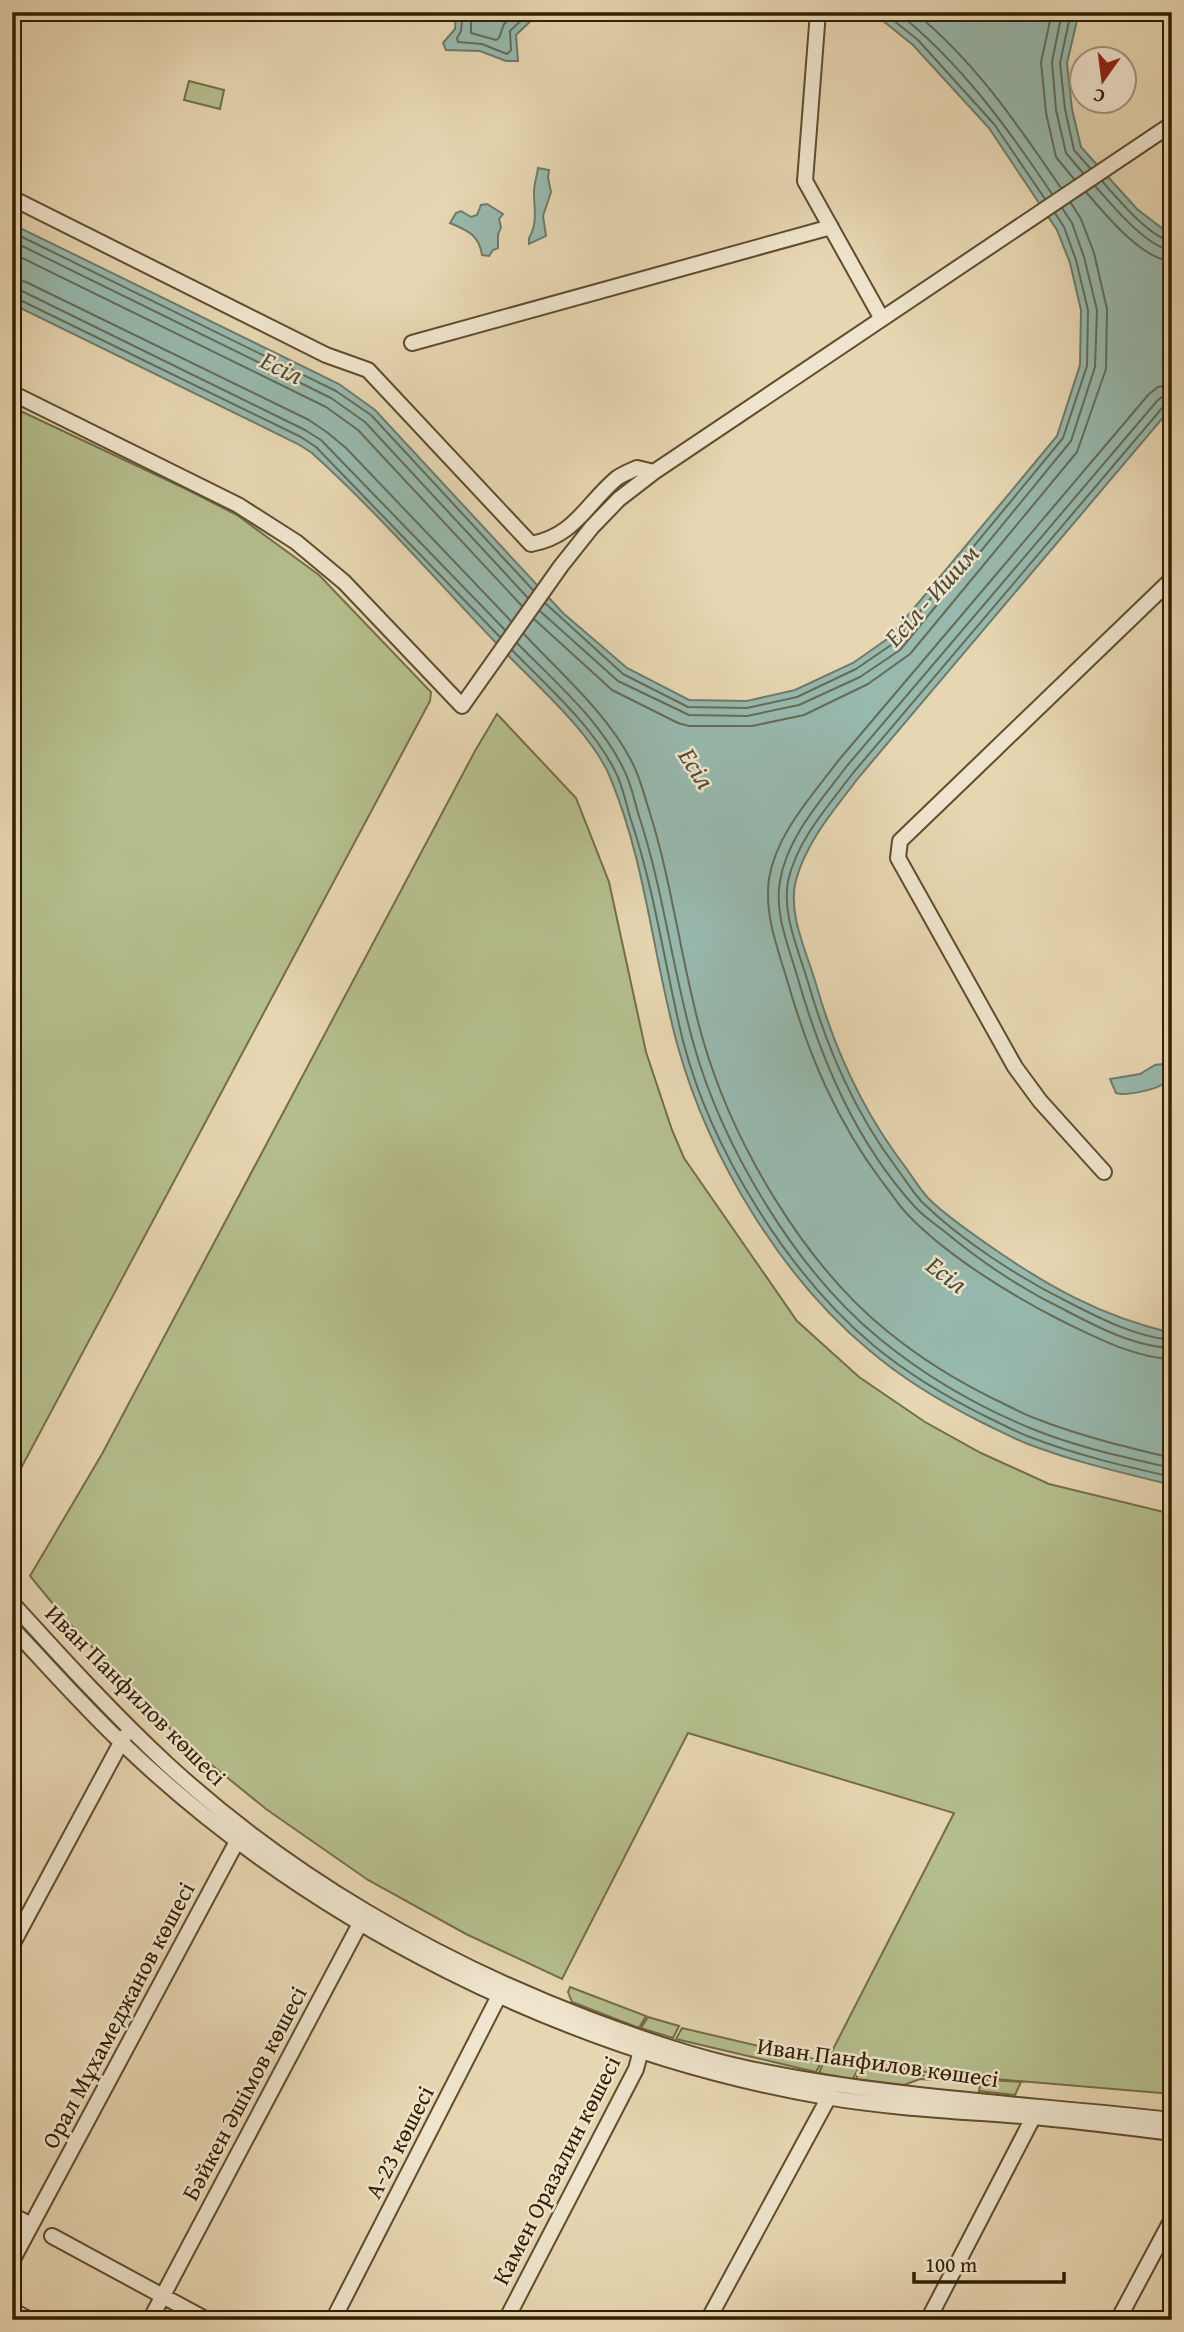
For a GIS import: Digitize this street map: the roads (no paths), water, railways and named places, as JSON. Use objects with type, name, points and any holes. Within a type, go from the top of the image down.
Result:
[{"type":"street","points":[[818,12],[805,181],[882,319]]},
{"type":"street","points":[[12,393],[238,505],[296,542],[344,582],[462,706],[561,566],[592,527],[620,499],[654,472],[1172,124]]},
{"type":"street","points":[[12,198],[326,355],[368,370],[531,544],[549,541],[570,528],[618,477],[637,468],[654,472]]},
{"type":"street","points":[[412,343],[831,227]]},
{"type":"street","points":[[1104,1172],[1040,1101],[1015,1067],[898,858],[900,841],[1172,579]]},
{"type":"street","name":"Иван Панфилов көшесі","points":[[12,1603],[129,1726],[241,1834]]},
{"type":"street","name":"Иван Панфилов көшесі","points":[[12,1628],[121,1742],[241,1834],[448,1972],[502,1990],[548,2018],[643,2046],[726,2075],[829,2097],[916,2108],[1037,2111],[1172,2120]]},
{"type":"street","points":[[12,1945],[129,1726]]},
{"type":"street","name":"Орал Мұхамеджанов көшесі","points":[[12,2261],[241,1834]]},
{"type":"street","name":"Бәйкен Әшімов көшесі","points":[[150,2320],[363,1917]]},
{"type":"street","name":"А-23 көшесі","points":[[333,2320],[502,1990]]},
{"type":"street","name":"Иван Панфилов көшесі","points":[[643,2046],[835,2085],[1037,2111],[1172,2133]]},
{"type":"street","name":"Камен Оразалин көшесі","points":[[506,2320],[636,2069],[643,2046]]},
{"type":"street","points":[[708,2320],[829,2097]]},
{"type":"street","points":[[928,2320],[1037,2111]]},
{"type":"street","points":[[12,2215],[31,2225]]},
{"type":"street","points":[[1118,2320],[1172,2219]]},
{"type":"street","points":[[52,2236],[207,2320]]},
{"type":"street","points":[[12,2310],[30,2320]]},
{"type":"water","points":[[456,12],[538,14],[516,35],[518,61],[506,61],[480,51],[446,50],[443,43],[455,29]]},
{"type":"water","points":[[872,12],[1079,12],[1071,46],[1068,46],[1068,116],[1074,116],[1081,147],[1137,209],[1172,236],[1172,407],[831,813],[814,838],[796,880],[796,919],[841,1057],[876,1125],[928,1198],[972,1233],[1053,1286],[1121,1318],[1172,1333],[1172,1485],[1099,1467],[1005,1434],[909,1381],[869,1350],[837,1320],[806,1287],[778,1251],[752,1212],[708,1130],[678,1047],[641,877],[622,810],[602,760],[590,743],[545,692],[384,524],[312,453],[12,304],[12,224],[339,384],[375,410],[563,613],[627,668],[689,700],[747,701],[795,690],[853,663],[890,637],[1057,436],[1080,365],[1081,310],[1070,263],[1057,230],[989,128],[913,45]]},
{"type":"water","points":[[538,168],[549,170],[551,192],[543,216],[546,236],[529,244],[535,221],[534,189]]},
{"type":"water","points":[[487,204],[503,214],[499,219],[501,227],[498,248],[489,256],[482,255],[475,237],[450,223],[456,213],[461,211],[471,217],[477,215],[481,205]]},
{"type":"water","points":[[1163,1064],[1171,1069],[1163,1084],[1140,1092],[1116,1093],[1110,1079],[1140,1074],[1155,1065]]},
{"type":"water label","name":"Есіл","points":[[282,367]]},
{"type":"water label","name":"Есіл - Ишим","points":[[931,595]]},
{"type":"water label","name":"Есіл","points":[[697,768]]},
{"type":"water label","name":"Есіл","points":[[947,1274]]}]
